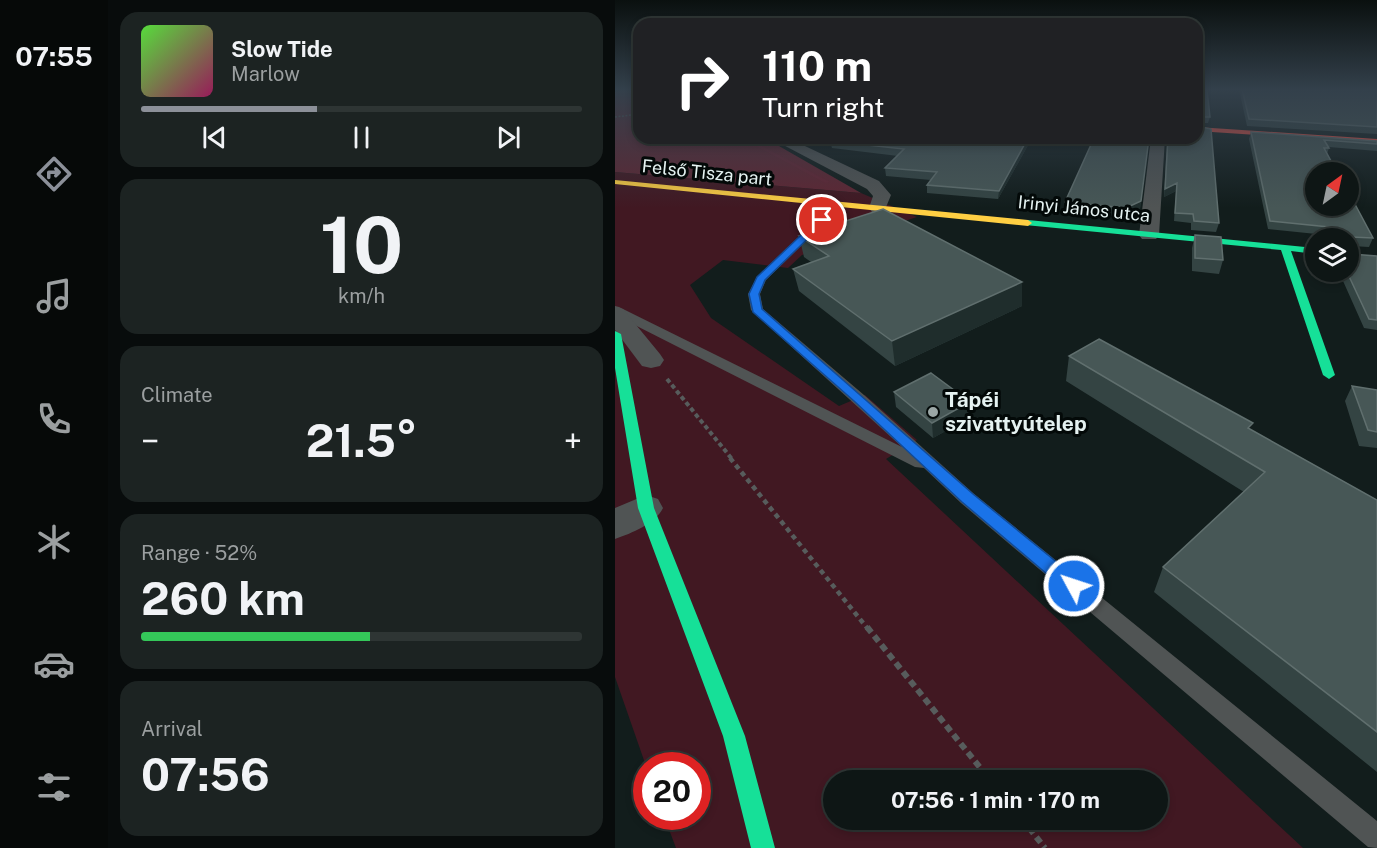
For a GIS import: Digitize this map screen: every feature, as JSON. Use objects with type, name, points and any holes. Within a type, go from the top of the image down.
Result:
[{"type":"street","points":[[1203,129],[1377,141]]},
{"type":"street","points":[[789,144],[873,185],[882,195],[873,208]]},
{"type":"street","points":[[1149,236],[1157,144]]},
{"type":"street","name":"Felső Tisza part","points":[[615,182],[873,208]]},
{"type":"street","name":"Irinyi János utca","points":[[873,208],[1305,250]]},
{"type":"street","points":[[1285,248],[1329,375]]},
{"type":"street","points":[[615,312],[651,360]]},
{"type":"street","points":[[615,334],[646,508],[734,736],[763,848]]},
{"type":"street","points":[[615,525],[646,508]]},
{"type":"lane","points":[[839,205],[761,279],[754,294],[757,310],[859,398],[938,472],[1377,838]]},
{"type":"lane","points":[[615,312],[938,472]]},
{"type":"path","points":[[651,360],[698,415],[982,770]]},
{"type":"path","points":[[1031,830],[1045,848]]},
{"type":"shaded area","points":[[615,129],[633,129],[633,144],[775,144],[861,193],[615,172]]},
{"type":"shaded area","points":[[615,172],[861,193],[917,217],[802,255],[788,268],[723,260],[690,285],[711,318],[839,406],[865,395],[917,440],[886,459],[1303,848],[676,848],[669,830],[711,830],[711,752],[641,752],[615,677]]},
{"type":"building","points":[[1203,129],[1211,129],[1219,223],[1194,221],[1193,214],[1175,213],[1177,183],[1165,189],[1168,144],[1203,144]]},
{"type":"building","points":[[1251,132],[1377,141],[1377,144],[1324,140],[1329,148],[1324,148],[1332,162],[1305,162],[1305,216],[1359,216],[1359,212],[1373,238],[1359,237],[1359,228],[1329,228],[1270,221]]},
{"type":"building","points":[[858,144],[1025,144],[999,191],[927,185],[937,172],[885,168],[904,149]]},
{"type":"building","points":[[1091,144],[1148,144],[1141,201],[1126,208],[1065,202]]},
{"type":"building","points":[[883,209],[1022,282],[892,341],[793,269],[829,256],[799,236]]},
{"type":"building","points":[[1195,235],[1221,237],[1223,260],[1195,258]]},
{"type":"building","points":[[1359,255],[1377,256],[1377,320],[1369,319],[1352,282],[1359,282]]},
{"type":"building","points":[[1099,339],[1253,423],[1248,428],[1377,500],[1377,732],[1163,567],[1265,472],[1069,356]]},
{"type":"building","points":[[931,373],[970,402],[932,423],[894,392]]},
{"type":"building","points":[[1352,386],[1377,390],[1377,432],[1368,430]]},
{"type":"waterway","points":[[754,144],[827,182]]},
{"type":"traffic: fast","points":[[1028,223],[1305,250]]},
{"type":"traffic: fast","points":[[1285,248],[1329,375]]},
{"type":"traffic: fast","points":[[615,334],[646,508],[734,736],[763,848]]},
{"type":"traffic: slow","points":[[615,182],[1028,223]]},
{"type":"traffic: jam","points":[[1203,129],[1377,141]]},
{"type":"place","name":"Tápéi szivattyútelep","points":[[933,412]]},
{"type":"route","points":[[822,220],[761,279],[754,294],[757,310],[859,398],[967,498],[1074,586]]}]
